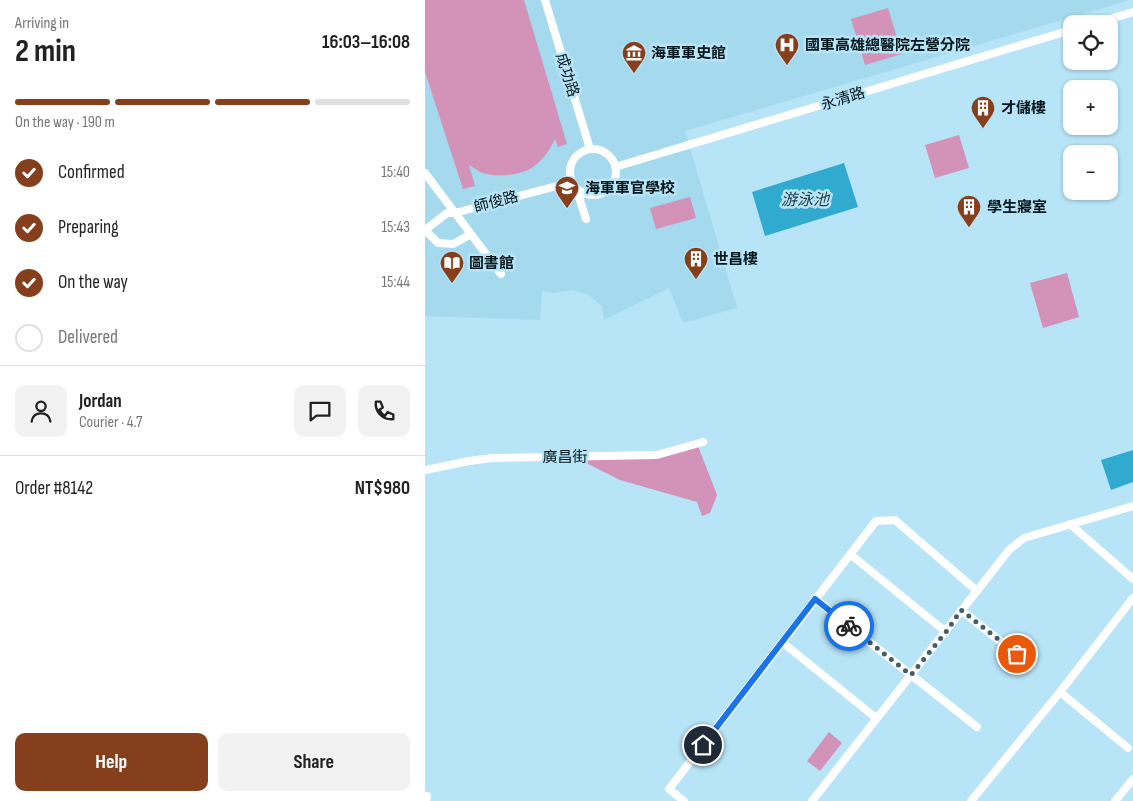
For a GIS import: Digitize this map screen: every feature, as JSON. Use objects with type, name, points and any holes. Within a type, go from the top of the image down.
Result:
[{"type":"street","name":"成功路","points":[[545,0],[590,149]]},
{"type":"street","points":[[1118,16],[1133,12]]},
{"type":"street","name":"永清路","points":[[615,167],[1063,32]]},
{"type":"street","points":[[574,185],[589,195],[597,195],[604,192],[614,182],[616,174],[613,160],[603,151],[590,149],[577,156],[573,161],[570,175],[585,219]]},
{"type":"street","points":[[425,173],[501,274]]},
{"type":"street","name":"師俊路","points":[[425,230],[447,213],[455,213],[574,185]]},
{"type":"street","points":[[425,230],[438,243],[453,244],[471,234]]},
{"type":"street","name":"廣昌街","points":[[425,470],[492,458],[657,455],[703,442]]},
{"type":"street","points":[[812,801],[1009,550],[1024,538],[1133,506]]},
{"type":"street","points":[[684,801],[669,790],[876,521],[895,520],[977,591]]},
{"type":"street","points":[[1070,524],[1133,578]]},
{"type":"street","points":[[850,554],[946,632]]},
{"type":"street","points":[[971,801],[1060,692],[1133,598]]},
{"type":"street","points":[[815,599],[977,727]]},
{"type":"street","points":[[961,610],[1030,665]]},
{"type":"street","points":[[782,642],[876,718]]},
{"type":"street","points":[[1060,692],[1128,748]]},
{"type":"street","points":[[1115,801],[1133,779]]},
{"type":"shaded area","name":"海軍軍官學校","points":[[425,0],[1130,0],[1079,15],[1063,15],[1063,20],[685,131],[737,308],[683,323],[669,288],[604,320],[602,306],[589,295],[573,290],[554,293],[542,291],[540,320],[425,316]]},
{"type":"shaded area","points":[[425,0],[524,0],[567,144],[558,147],[555,139],[537,164],[528,170],[514,174],[486,174],[469,165],[475,186],[463,189],[425,72]]},
{"type":"shaded area","points":[[888,8],[902,54],[865,65],[851,19]]},
{"type":"shaded area","points":[[959,135],[969,168],[935,178],[925,145]]},
{"type":"shaded area","points":[[690,197],[696,218],[656,229],[650,208]]},
{"type":"shaded area","points":[[1067,273],[1079,317],[1043,328],[1030,283]]},
{"type":"shaded area","points":[[698,446],[717,495],[710,513],[702,516],[697,502],[620,480],[578,459],[657,458]]},
{"type":"shaded area","points":[[829,732],[842,743],[820,771],[807,761]]},
{"type":"water","name":"游泳池","points":[[844,163],[858,207],[765,236],[752,192]]},
{"type":"water","points":[[1133,450],[1133,482],[1111,490],[1101,460]]},
{"type":"way so far","points":[[849,626],[911,675],[946,632],[961,610],[1017,654]]},
{"type":"place","name":"國軍高雄總醫院左營分院","points":[[787,66]]},
{"type":"place","name":"海軍軍史館","points":[[634,74]]},
{"type":"place","name":"才儲樓","points":[[983,129]]},
{"type":"place","name":"海軍軍官學校","points":[[567,209]]},
{"type":"place","name":"學生寢室","points":[[969,228]]},
{"type":"place","name":"世昌樓","points":[[696,280]]},
{"type":"place","name":"圖書館","points":[[452,284]]},
{"type":"route","points":[[703,745],[815,599],[849,626]]}]
